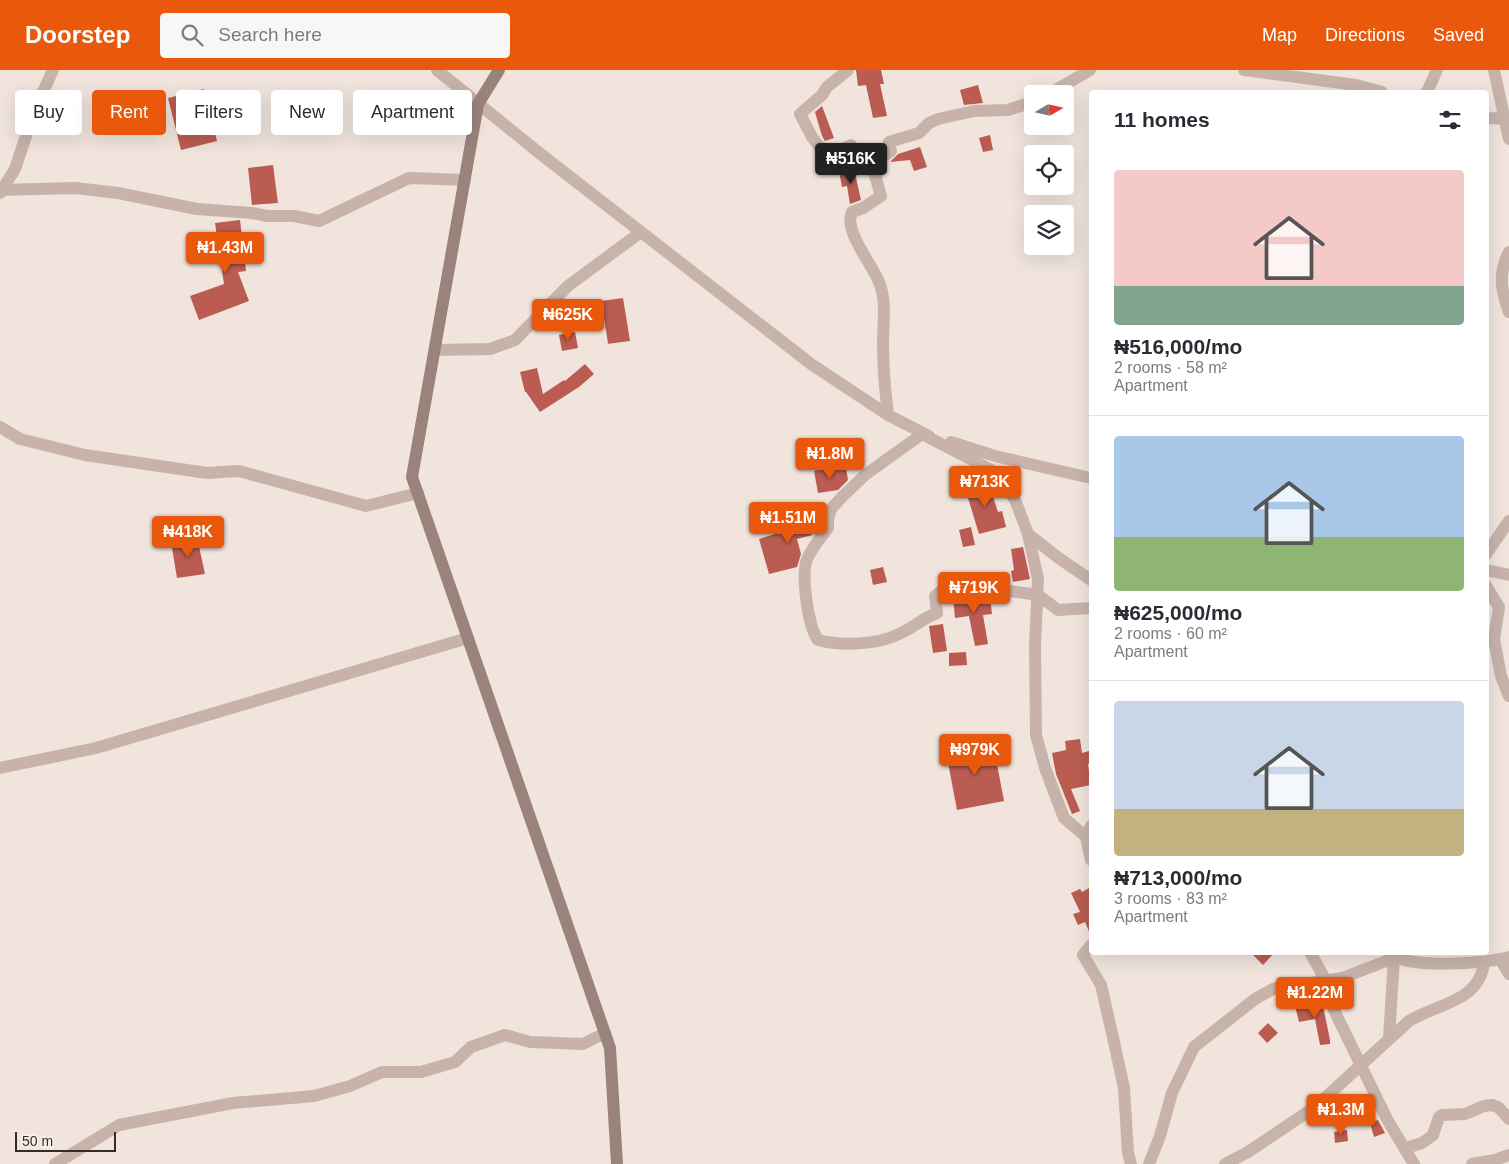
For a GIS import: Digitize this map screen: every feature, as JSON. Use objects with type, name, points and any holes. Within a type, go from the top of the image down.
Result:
[{"type":"main road","points":[[499,70],[478,104],[412,477],[610,1048],[617,1164]]},
{"type":"street","points":[[0,191],[15,169],[34,112],[53,70]]},
{"type":"street","points":[[437,70],[811,364],[888,415],[999,474],[1016,502],[1028,534],[1038,579],[1035,646],[1036,735],[1045,768],[1064,818],[1089,839]]},
{"type":"street","points":[[848,70],[827,87],[822,95],[800,114],[812,137],[827,158],[851,145],[865,169],[892,151],[889,142],[919,133],[929,123],[938,119],[974,111],[1008,110],[1024,105]]},
{"type":"street","points":[[1064,85],[1090,70]]},
{"type":"street","points":[[1244,70],[1356,85],[1375,90]]},
{"type":"street","points":[[1428,90],[1437,70]]},
{"type":"street","points":[[1494,70],[1507,120],[1509,139]]},
{"type":"street","points":[[1489,118],[1507,120]]},
{"type":"street","points":[[872,165],[882,196],[863,208],[852,212],[850,216],[852,229],[859,247],[872,266],[880,284],[883,297],[884,376],[888,415]]},
{"type":"street","points":[[0,191],[75,188],[118,193],[197,209],[267,216],[294,216],[319,221],[409,178],[465,180]]},
{"type":"street","points":[[435,350],[490,348],[515,340],[568,286],[641,232]]},
{"type":"street","points":[[1509,252],[1500,281],[1502,295],[1509,312]]},
{"type":"street","points":[[0,427],[20,439],[85,455],[207,473],[239,471],[366,506],[418,493]]},
{"type":"street","points":[[922,434],[995,456],[1089,478]]},
{"type":"street","points":[[922,434],[865,475],[831,509],[828,528],[806,558],[806,593],[813,633],[818,640],[826,643],[871,643],[898,635],[937,612],[935,596],[944,588],[976,586],[1038,595],[1058,610],[1089,608]]},
{"type":"street","points":[[1489,550],[1509,520]]},
{"type":"street","points":[[1028,534],[1089,579]]},
{"type":"street","points":[[1489,571],[1509,575]]},
{"type":"street","points":[[1489,591],[1499,607],[1494,639],[1501,676],[1509,696]]},
{"type":"street","points":[[0,768],[96,748],[468,638]]},
{"type":"street","points":[[1089,948],[1083,956],[1101,985],[1124,1088],[1128,1153],[1131,1164]]},
{"type":"street","points":[[1312,955],[1326,981],[1334,1010],[1360,1065],[1388,1121],[1414,1164]]},
{"type":"street","points":[[1389,1039],[1391,955]]},
{"type":"street","points":[[1149,1164],[1160,1136],[1172,1093],[1194,1047],[1255,999],[1273,989],[1342,978],[1391,955],[1425,963],[1484,962],[1505,958],[1509,974]]},
{"type":"street","points":[[1233,1162],[1316,1107],[1389,1039],[1424,1012],[1457,1000],[1468,992],[1483,976],[1484,962]]},
{"type":"street","points":[[55,1164],[119,1125],[232,1103],[314,1096],[350,1086],[382,1072],[421,1072],[430,1070],[454,1062],[471,1048],[506,1035],[530,1042],[583,1044],[604,1033]]},
{"type":"street","points":[[1406,1148],[1422,1142],[1433,1135],[1439,1117],[1442,1115],[1465,1114],[1484,1106],[1492,1105],[1498,1107],[1509,1119]]},
{"type":"street","points":[[1472,1164],[1495,1160],[1509,1155]]},
{"type":"building","points":[[856,70],[881,70],[884,84],[880,84],[887,116],[873,118],[866,85],[858,86]]},
{"type":"building","points":[[978,85],[983,103],[964,105],[960,90]]},
{"type":"building","points":[[176,96],[176,130],[168,98]]},
{"type":"building","points":[[822,106],[834,138],[825,141],[815,112]]},
{"type":"building","points":[[177,135],[216,135],[217,141],[181,150]]},
{"type":"building","points":[[990,135],[993,150],[983,152],[979,138]]},
{"type":"building","points":[[920,147],[927,167],[914,171],[910,160],[890,162],[898,154]]},
{"type":"building","points":[[273,165],[278,203],[252,205],[248,168]]},
{"type":"building","points":[[854,169],[861,200],[850,204],[847,186],[842,187],[839,171]]},
{"type":"building","points":[[240,220],[246,271],[238,272],[249,301],[199,320],[190,296],[224,284],[215,223]]},
{"type":"building","points":[[623,298],[630,341],[607,344],[610,342],[608,343],[601,301]]},
{"type":"building","points":[[575,332],[578,348],[562,351],[559,335]]},
{"type":"building","points":[[585,364],[594,374],[579,387],[540,412],[525,392],[520,372],[537,368],[543,394],[565,381]]},
{"type":"building","points":[[829,468],[829,471],[846,468],[848,480],[838,490],[818,493],[814,471]]},
{"type":"building","points":[[988,481],[998,512],[1002,511],[1006,527],[979,534],[965,488]]},
{"type":"building","points":[[820,511],[820,525],[815,531],[811,532],[812,535],[797,539],[801,554],[797,567],[769,574],[759,539],[795,528],[793,519]]},
{"type":"building","points":[[971,527],[975,545],[963,547],[959,530]]},
{"type":"building","points":[[197,537],[205,574],[177,578],[171,542]]},
{"type":"building","points":[[1023,547],[1030,579],[1013,582],[1011,571],[1014,570],[1011,549]]},
{"type":"building","points":[[883,567],[887,582],[873,585],[870,570]]},
{"type":"building","points":[[976,594],[990,596],[992,614],[983,615],[988,644],[975,646],[969,616],[955,618],[953,596]]},
{"type":"building","points":[[943,624],[947,651],[933,653],[929,626]]},
{"type":"building","points":[[966,652],[967,665],[949,666],[949,653]]},
{"type":"building","points":[[1080,739],[1082,753],[1089,751],[1089,785],[1071,789],[1080,811],[1072,814],[1056,774],[1052,753],[1066,750],[1065,741]]},
{"type":"building","points":[[993,743],[1004,801],[957,810],[946,752]]},
{"type":"building","points":[[1089,888],[1089,931],[1085,922],[1078,925],[1073,914],[1080,912],[1071,893],[1080,889],[1082,892]]},
{"type":"building","points":[[1253,955],[1272,955],[1263,965]]},
{"type":"building","points":[[1322,1001],[1330,1044],[1320,1045],[1315,1019],[1299,1022],[1295,1006]]},
{"type":"building","points":[[1268,1023],[1278,1033],[1267,1043],[1258,1033]]},
{"type":"building","points":[[1378,1120],[1385,1133],[1374,1137],[1370,1123]]},
{"type":"building","points":[[1347,1130],[1348,1141],[1335,1143],[1334,1132]]}]
